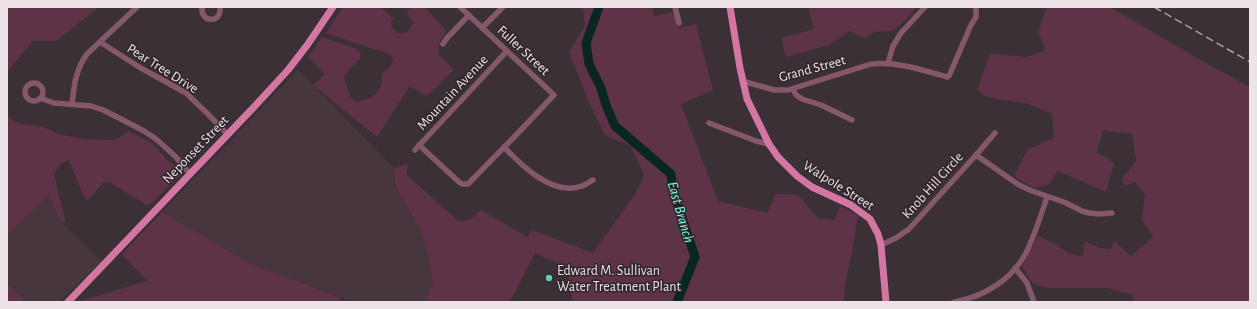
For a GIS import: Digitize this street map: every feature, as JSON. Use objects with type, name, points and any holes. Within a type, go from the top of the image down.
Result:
[{"type":"main road","name":"Walpole Street","points":[[730,7],[742,80],[747,99],[769,144],[778,157],[797,176],[812,187],[851,205],[870,219],[878,234],[881,245],[886,302]]},
{"type":"main road","name":"Neponset Street","points":[[68,302],[288,70],[308,44],[332,8]]},
{"type":"street","points":[[72,104],[74,84],[81,62],[87,54],[137,7]]},
{"type":"street","points":[[202,7],[201,10],[203,15],[208,19],[212,19],[219,15],[220,7]]},
{"type":"street","name":"Fuller Street","points":[[460,7],[554,95],[504,146]]},
{"type":"street","points":[[482,28],[503,7]]},
{"type":"street","points":[[675,7],[679,23]]},
{"type":"street","points":[[888,63],[893,46],[901,33],[925,7]]},
{"type":"street","name":"Grand Street","points":[[742,80],[781,91],[871,64],[888,63],[907,66],[947,77],[949,76],[976,17],[975,7]]},
{"type":"street","points":[[443,44],[469,15]]},
{"type":"street","name":"Pear Tree Drive","points":[[100,42],[139,67],[186,93],[227,134]]},
{"type":"street","name":"Mountain Avenue","points":[[415,150],[507,51]]},
{"type":"street","points":[[793,88],[796,95],[802,99],[821,105],[852,120]]},
{"type":"street","points":[[40,98],[54,104],[91,106],[103,110],[144,131],[156,139],[175,156],[190,174]]},
{"type":"street","points":[[709,124],[756,141],[769,144]]},
{"type":"street","name":"Knob Hill Circle","points":[[881,245],[896,238],[909,229],[995,133]]},
{"type":"street","points":[[419,145],[459,182],[465,184],[470,182],[504,146],[521,164],[549,183],[571,188],[581,186],[593,180]]},
{"type":"street","points":[[976,155],[1018,185],[1032,192],[1064,202],[1089,213],[1112,213]]},
{"type":"street","points":[[954,302],[972,298],[985,292],[1003,280],[1015,268],[1026,252],[1047,197]]},
{"type":"street","points":[[1015,268],[1026,283],[1034,302]]},
{"type":"shaded area","points":[[7,7],[99,7],[56,41],[33,41],[7,72]]},
{"type":"shaded area","points":[[343,7],[381,7],[394,19],[391,23],[392,28],[397,33],[406,33],[414,22],[407,15],[408,11],[411,7],[425,7],[446,31],[440,41],[438,53],[454,70],[427,96],[410,86],[377,137],[313,85],[325,74],[308,57],[322,37],[357,49],[361,54],[360,59],[344,77],[350,97],[356,102],[373,97],[376,94],[381,85],[382,73],[390,67],[393,61],[391,56],[383,51],[326,33]]},
{"type":"shaded area","points":[[583,7],[652,7],[654,16],[673,12],[678,28],[696,24],[713,90],[681,104],[718,201],[767,213],[776,194],[798,195],[818,218],[834,220],[840,206],[858,215],[845,284],[844,302],[573,302],[568,283],[570,269],[535,253],[509,302],[424,302],[433,284],[427,252],[421,231],[395,183],[394,168],[408,164],[406,174],[459,222],[470,220],[481,210],[527,237],[532,230],[593,253],[636,193],[644,175],[631,146],[605,135],[590,105],[569,52],[585,26]]},
{"type":"shaded area","points":[[808,7],[814,9],[815,7],[916,7],[911,14],[893,31],[874,32],[865,38],[849,31],[829,45],[786,57],[781,38],[814,29]]},
{"type":"shaded area","points":[[1045,7],[1110,7],[1250,87],[1250,302],[1132,302],[1134,295],[1107,288],[1049,288],[1033,284],[1022,267],[1038,236],[1056,244],[1069,254],[1083,256],[1085,241],[1100,248],[1110,249],[1115,242],[1131,256],[1153,237],[1142,219],[1145,194],[1135,182],[1124,186],[1122,179],[1136,161],[1132,134],[1103,130],[1097,153],[1108,158],[1114,164],[1106,192],[1058,171],[1048,185],[1034,188],[1014,176],[1028,149],[1054,138],[1052,114],[1029,104],[987,97],[977,90],[990,54],[1027,57],[1046,50],[1038,33],[1046,8]]},
{"type":"shaded area","points":[[298,70],[394,168],[395,183],[421,231],[427,252],[433,284],[424,302],[352,302],[252,264],[162,212]]},
{"type":"shaded area","points":[[7,115],[15,122],[44,127],[58,134],[84,139],[117,139],[129,131],[150,142],[167,160],[180,169],[180,175],[153,202],[148,205],[109,182],[103,183],[88,200],[85,199],[69,161],[63,162],[54,174],[65,220],[64,222],[60,221],[48,195],[7,235]]},
{"type":"shaded area","points":[[47,193],[60,221],[102,261],[59,302],[26,302],[7,283],[7,235]]},
{"type":"shaded area","points":[[162,212],[252,264],[339,297],[341,302],[77,302],[147,281],[122,254]]},
{"type":"shaded area","points":[[7,283],[26,302],[7,302]]},
{"type":"waterway","name":"East Branch","points":[[599,7],[586,43],[589,64],[601,88],[615,126],[671,174],[674,194],[695,257],[677,302]]},
{"type":"railway","points":[[1154,7],[1250,62]]},
{"type":"place","name":"Edward M. Sullivan Water Treatment Plant","points":[[549,278]]}]
